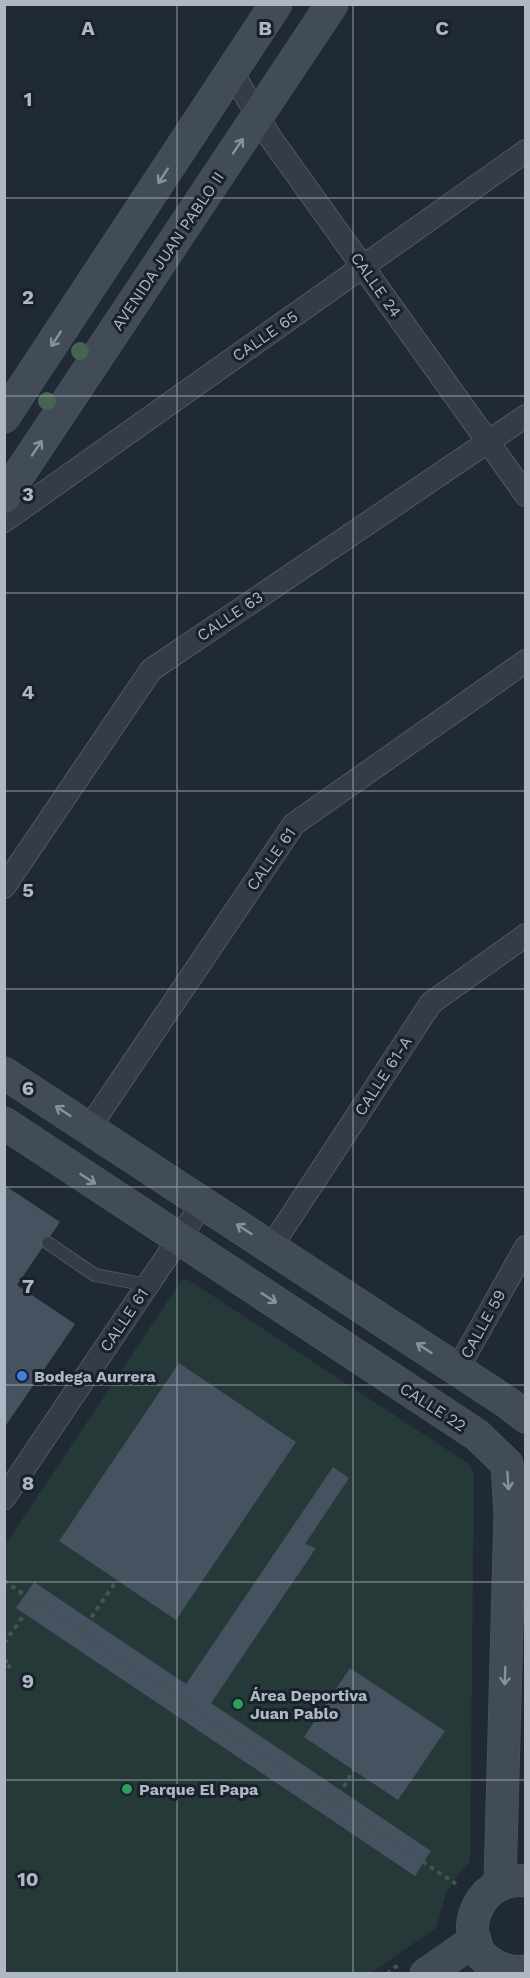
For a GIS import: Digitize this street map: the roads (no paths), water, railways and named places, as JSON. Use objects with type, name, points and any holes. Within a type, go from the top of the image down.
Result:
[{"type":"street","points":[[4,417],[276,4]]},
{"type":"street","name":"AVENIDA JUAN PABLO II","points":[[4,497],[332,4]]},
{"type":"street","name":"CALLE 24","points":[[232,72],[270,137],[525,495]]},
{"type":"street","name":"CALLE 65","points":[[4,521],[525,151]]},
{"type":"street","name":"CALLE 63","points":[[4,886],[151,670],[525,416]]},
{"type":"street","name":"CALLE 61","points":[[89,1128],[294,824],[525,661]]},
{"type":"street","name":"CALLE 61-A","points":[[271,1247],[431,1003],[525,934]]},
{"type":"street","points":[[4,1073],[508,1403],[525,1417]]},
{"type":"street","name":"CALLE 22","points":[[4,1124],[477,1435],[507,1464],[510,1514],[513,1882]]},
{"type":"street","name":"CALLE 61","points":[[4,1497],[203,1203]]},
{"type":"street","name":"CALLE 59","points":[[458,1370],[525,1247]]},
{"type":"street","points":[[506,1971],[493,1964],[482,1954],[475,1940],[472,1925],[475,1911],[483,1897],[513,1882]]},
{"type":"street","points":[[426,1974],[475,1940]]},
{"type":"lane","points":[[48,1243],[95,1275],[147,1285]]},
{"type":"place","name":"Bodega Aurrera","points":[[22,1376]]},
{"type":"place","name":"Área Deportiva Juan Pablo","points":[[238,1704]]},
{"type":"place","name":"Parque El Papa","points":[[127,1789]]}]
